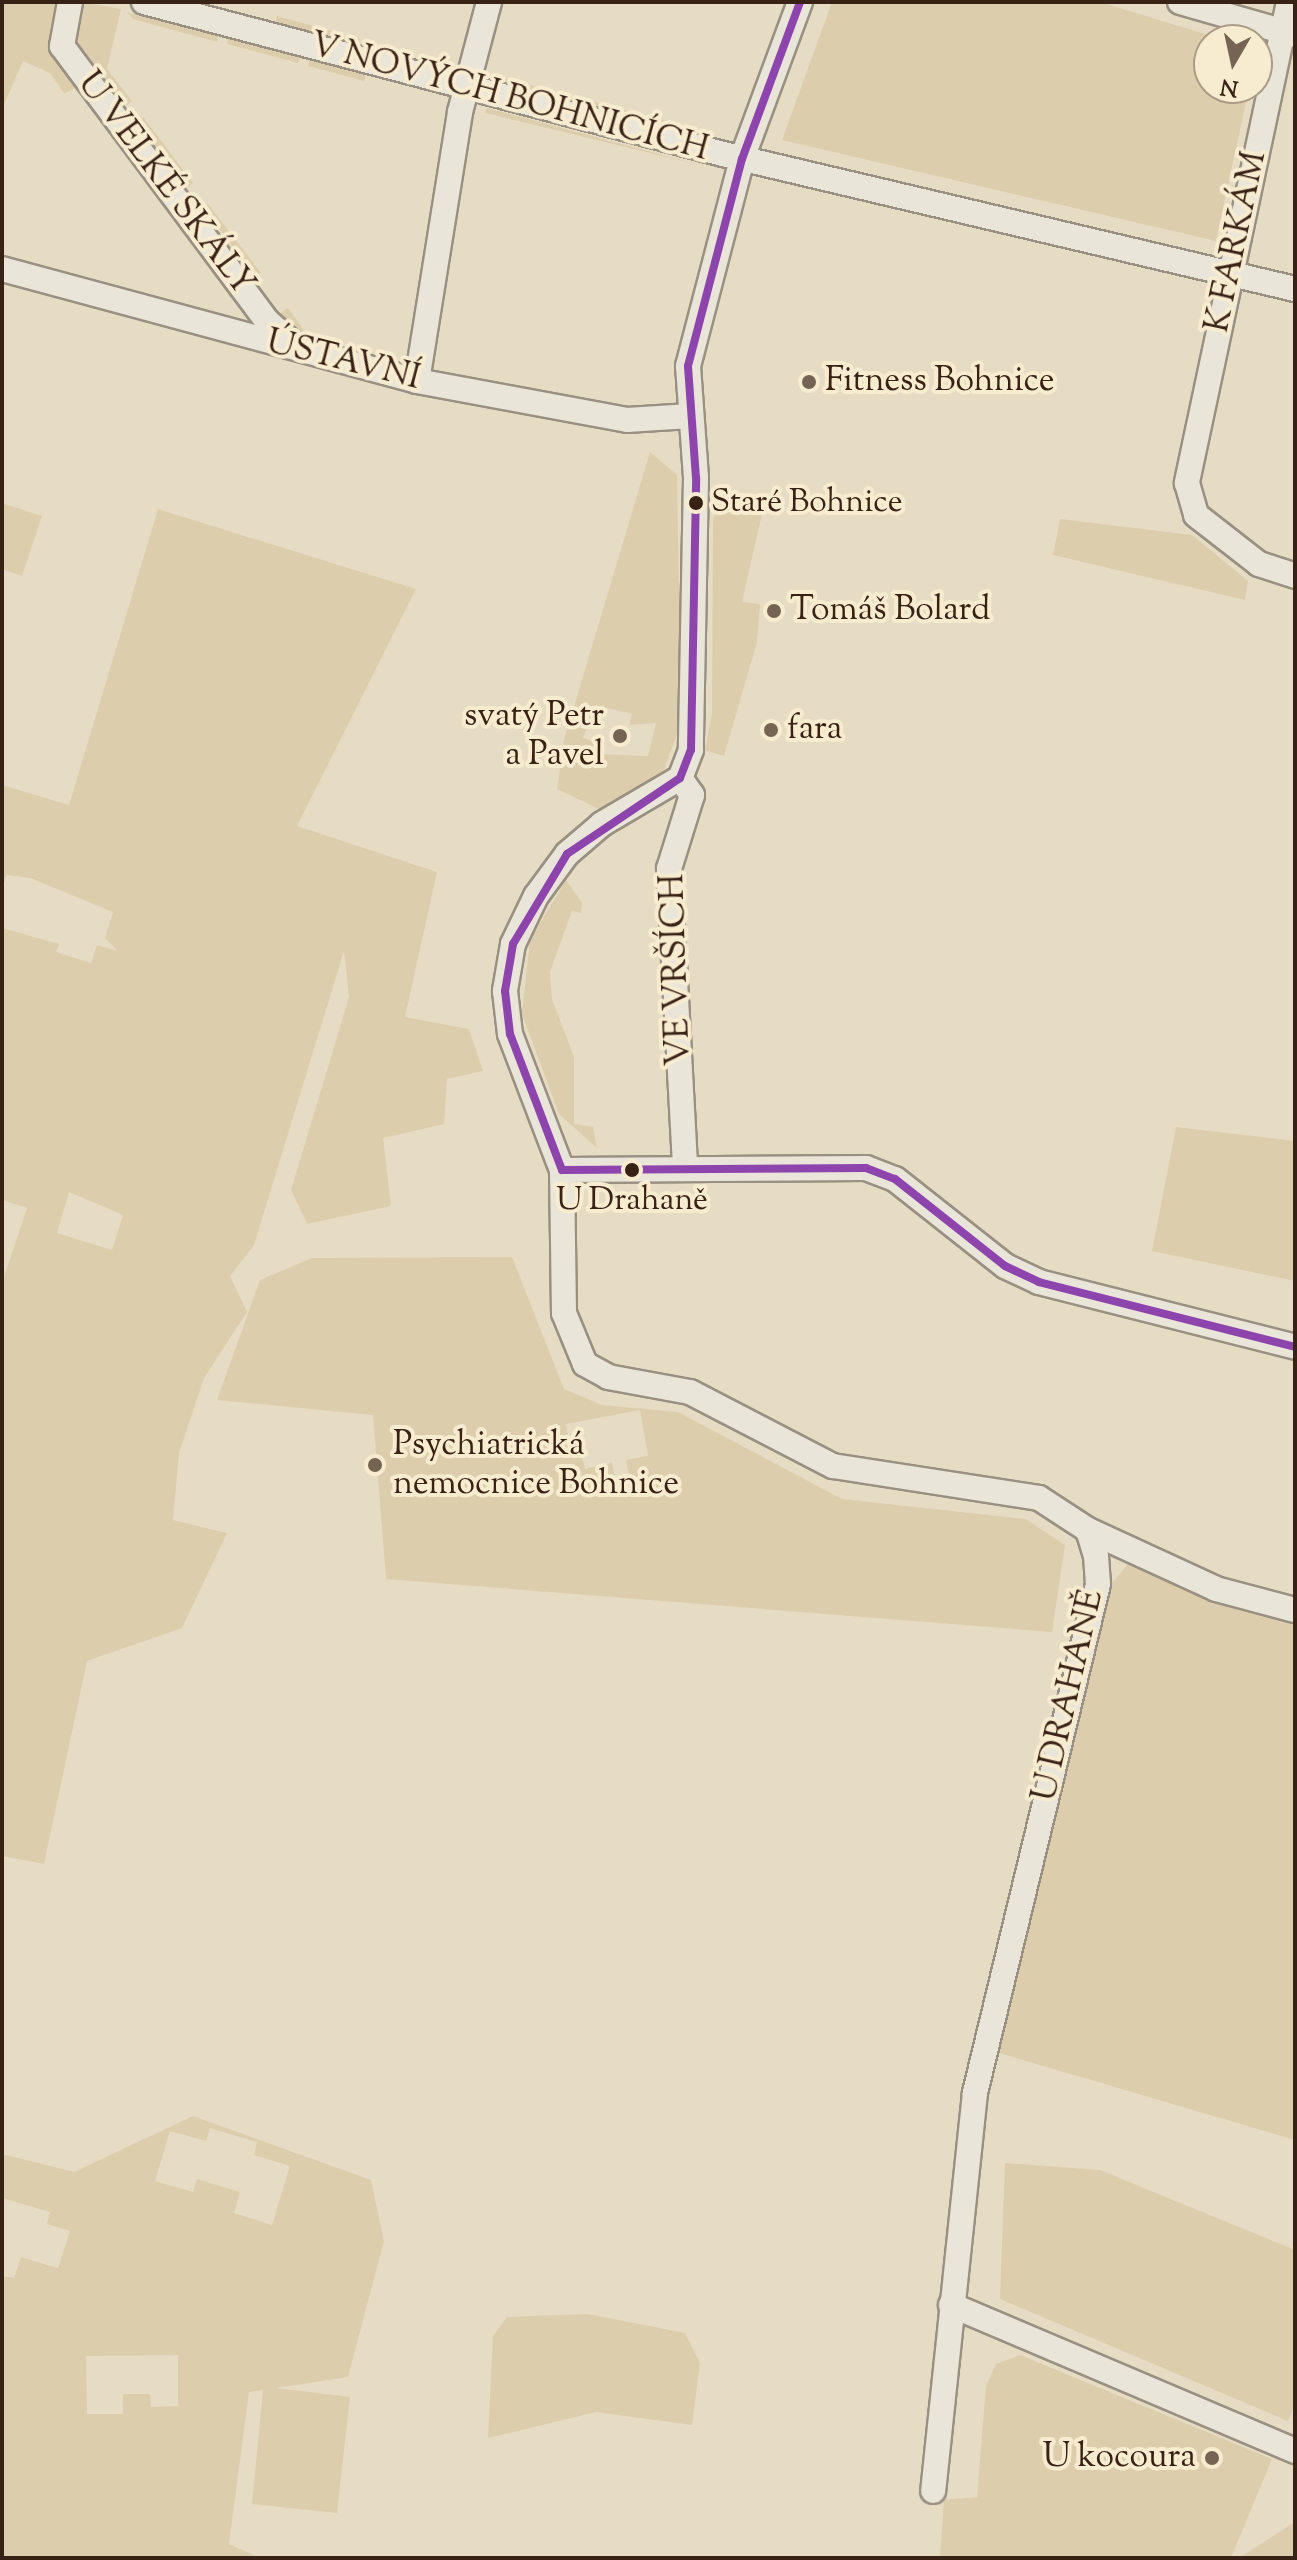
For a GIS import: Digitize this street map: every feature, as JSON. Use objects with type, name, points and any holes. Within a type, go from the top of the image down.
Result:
[{"type":"street","name":"U VELKÉ SKÁLY","points":[[70,2],[62,46],[267,321],[301,352]]},
{"type":"street","name":"V NOVÝCH BOHNICÍCH","points":[[144,2],[742,159],[1295,289]]},
{"type":"street","points":[[417,381],[468,87],[489,2]]},
{"type":"street","points":[[800,2],[742,159],[688,366],[696,719],[680,778],[602,824],[567,854],[536,896],[513,944],[505,991],[510,1034],[562,1170],[564,1313],[585,1364],[608,1377],[690,1392],[833,1466],[1039,1498],[1088,1530],[1216,1589],[1295,1610]]},
{"type":"street","points":[[1180,2],[1289,33]]},
{"type":"street","name":"K FARKÁM","points":[[1289,2],[1289,33],[1230,274],[1187,483],[1196,515],[1259,564],[1295,576]]},
{"type":"street","name":"ÚSTAVNÍ","points":[[2,269],[417,381],[627,420],[690,416]]},
{"type":"street","name":"VE VRŠÍCH","points":[[680,778],[692,795],[669,869],[685,1169]]},
{"type":"street","points":[[562,1170],[866,1168],[895,1179],[1005,1266],[1039,1282],[1295,1347]]},
{"type":"street","name":"U DRAHANĚ","points":[[933,2491],[975,2093],[1098,1584],[1088,1530]]},
{"type":"street","points":[[951,2305],[1295,2451]]},
{"type":"shaded area","points":[[2,2],[60,2],[78,87],[64,93],[50,73],[23,61],[2,109]]},
{"type":"shaded area","points":[[81,2],[121,9],[107,69],[132,101],[119,111],[73,47]]},
{"type":"shaded area","points":[[832,2],[1100,2],[1193,30],[1193,104],[1246,104],[1216,241],[782,140]]},
{"type":"shaded area","points":[[128,13],[219,34],[217,42],[133,19]]},
{"type":"shaded area","points":[[277,16],[360,39],[358,45],[275,23]]},
{"type":"shaded area","points":[[229,37],[300,56],[298,63],[227,44]]},
{"type":"shaded area","points":[[310,59],[366,73],[364,81],[308,66]]},
{"type":"shaded area","points":[[496,76],[697,129],[696,134],[494,81]]},
{"type":"shaded area","points":[[487,108],[704,166],[485,113]]},
{"type":"shaded area","points":[[143,117],[193,183],[180,193],[131,126]]},
{"type":"shaded area","points":[[208,204],[261,273],[249,282],[251,271],[216,225],[209,230],[196,213]]},
{"type":"shaded area","points":[[288,308],[306,333],[313,341],[275,317]]},
{"type":"shaded area","points":[[650,452],[677,475],[681,723],[663,772],[599,809],[557,789],[564,740]],"holes":[[[595,705],[632,714],[629,725],[656,723],[648,756],[596,754],[599,743],[583,738]]]},
{"type":"shaded area","points":[[723,498],[762,514],[742,602],[760,604],[757,642],[724,756],[705,750],[712,713],[713,520]]},
{"type":"shaded area","points":[[2,503],[42,516],[22,576],[2,569]]},
{"type":"shaded area","points":[[158,509],[416,589],[297,826],[437,872],[405,1017],[469,1029],[483,1071],[447,1079],[444,1124],[383,1138],[391,1206],[307,1224],[291,1190],[349,997],[344,951],[254,1245],[230,1276],[247,1312],[204,1378],[179,1453],[173,1520],[227,1533],[182,1628],[87,1661],[44,1864],[2,1856],[2,1283],[27,1208],[2,1200],[2,928],[59,944],[56,952],[91,963],[97,945],[118,951],[105,938],[113,912],[30,878],[7,875],[2,888],[2,785],[69,805]],"holes":[[[69,1192],[123,1215],[112,1250],[57,1233]]]},
{"type":"shaded area","points":[[1060,519],[1192,535],[1248,581],[1245,600],[1053,555]]},
{"type":"shaded area","points":[[566,880],[582,903],[581,913],[572,911],[550,972],[552,999],[574,1057],[574,1124],[593,1127],[597,1148],[559,1114],[522,1014],[530,940]]},
{"type":"shaded area","points":[[1176,1127],[1295,1141],[1295,1281],[1152,1251]]},
{"type":"shaded area","points":[[512,1257],[564,1389],[602,1405],[678,1412],[842,1499],[1026,1519],[1065,1545],[1052,1632],[386,1579],[373,1415],[217,1400],[260,1280],[312,1258]],"holes":[[[640,1410],[648,1456],[626,1460],[629,1475],[615,1477],[612,1463],[585,1469],[582,1456],[572,1457],[566,1424]]]},
{"type":"shaded area","points":[[1140,1550],[1295,1609],[1295,2140],[996,2052],[1107,1589]]},
{"type":"shaded area","points":[[193,2116],[371,2180],[384,2241],[348,2377],[276,2388],[350,2397],[337,2513],[252,2504],[263,2390],[249,2392],[229,2544],[260,2558],[2,2558],[2,2276],[14,2278],[21,2257],[58,2268],[70,2231],[47,2224],[50,2212],[2,2198],[2,2154],[74,2172]],"holes":[[[210,2128],[257,2142],[254,2155],[290,2166],[272,2225],[234,2213],[240,2192],[197,2179],[193,2192],[155,2181],[170,2131],[206,2141]],[[178,2355],[178,2406],[151,2407],[150,2394],[123,2394],[123,2414],[87,2414],[86,2356]]]},
{"type":"shaded area","points":[[1005,2163],[1100,2170],[1295,2250],[1295,2404],[1288,2421],[1000,2299]]},
{"type":"shaded area","points":[[588,2314],[685,2333],[700,2363],[692,2425],[596,2412],[488,2438],[493,2336],[507,2317]]},
{"type":"shaded area","points":[[1020,2355],[1272,2459],[1231,2558],[940,2558],[944,2500],[977,2497],[986,2386],[996,2364]]},
{"type":"shaded area","points":[[1295,2522],[1295,2558],[1239,2558]]},
{"type":"transit line","points":[[562,1170],[510,1034],[505,991],[513,944],[567,854],[680,778],[691,750],[696,478],[688,366],[742,159],[800,2]]},
{"type":"transit line","points":[[562,1170],[866,1168],[895,1179],[1005,1266],[1039,1282],[1295,1347]]},
{"type":"place","name":"Fitness Bohnice","points":[[809,382]]},
{"type":"place","name":"Staré Bohnice","points":[[696,503]]},
{"type":"place","name":"Tomáš Bolard","points":[[774,611]]},
{"type":"place","name":"fara","points":[[771,730]]},
{"type":"place","name":"svatý Petr a Pavel","points":[[620,736]]},
{"type":"place","name":"U Drahaně","points":[[632,1170]]},
{"type":"place","name":"Psychiatrická nemocnice Bohnice","points":[[375,1465]]},
{"type":"place","name":"U kocoura","points":[[1212,2458]]}]
